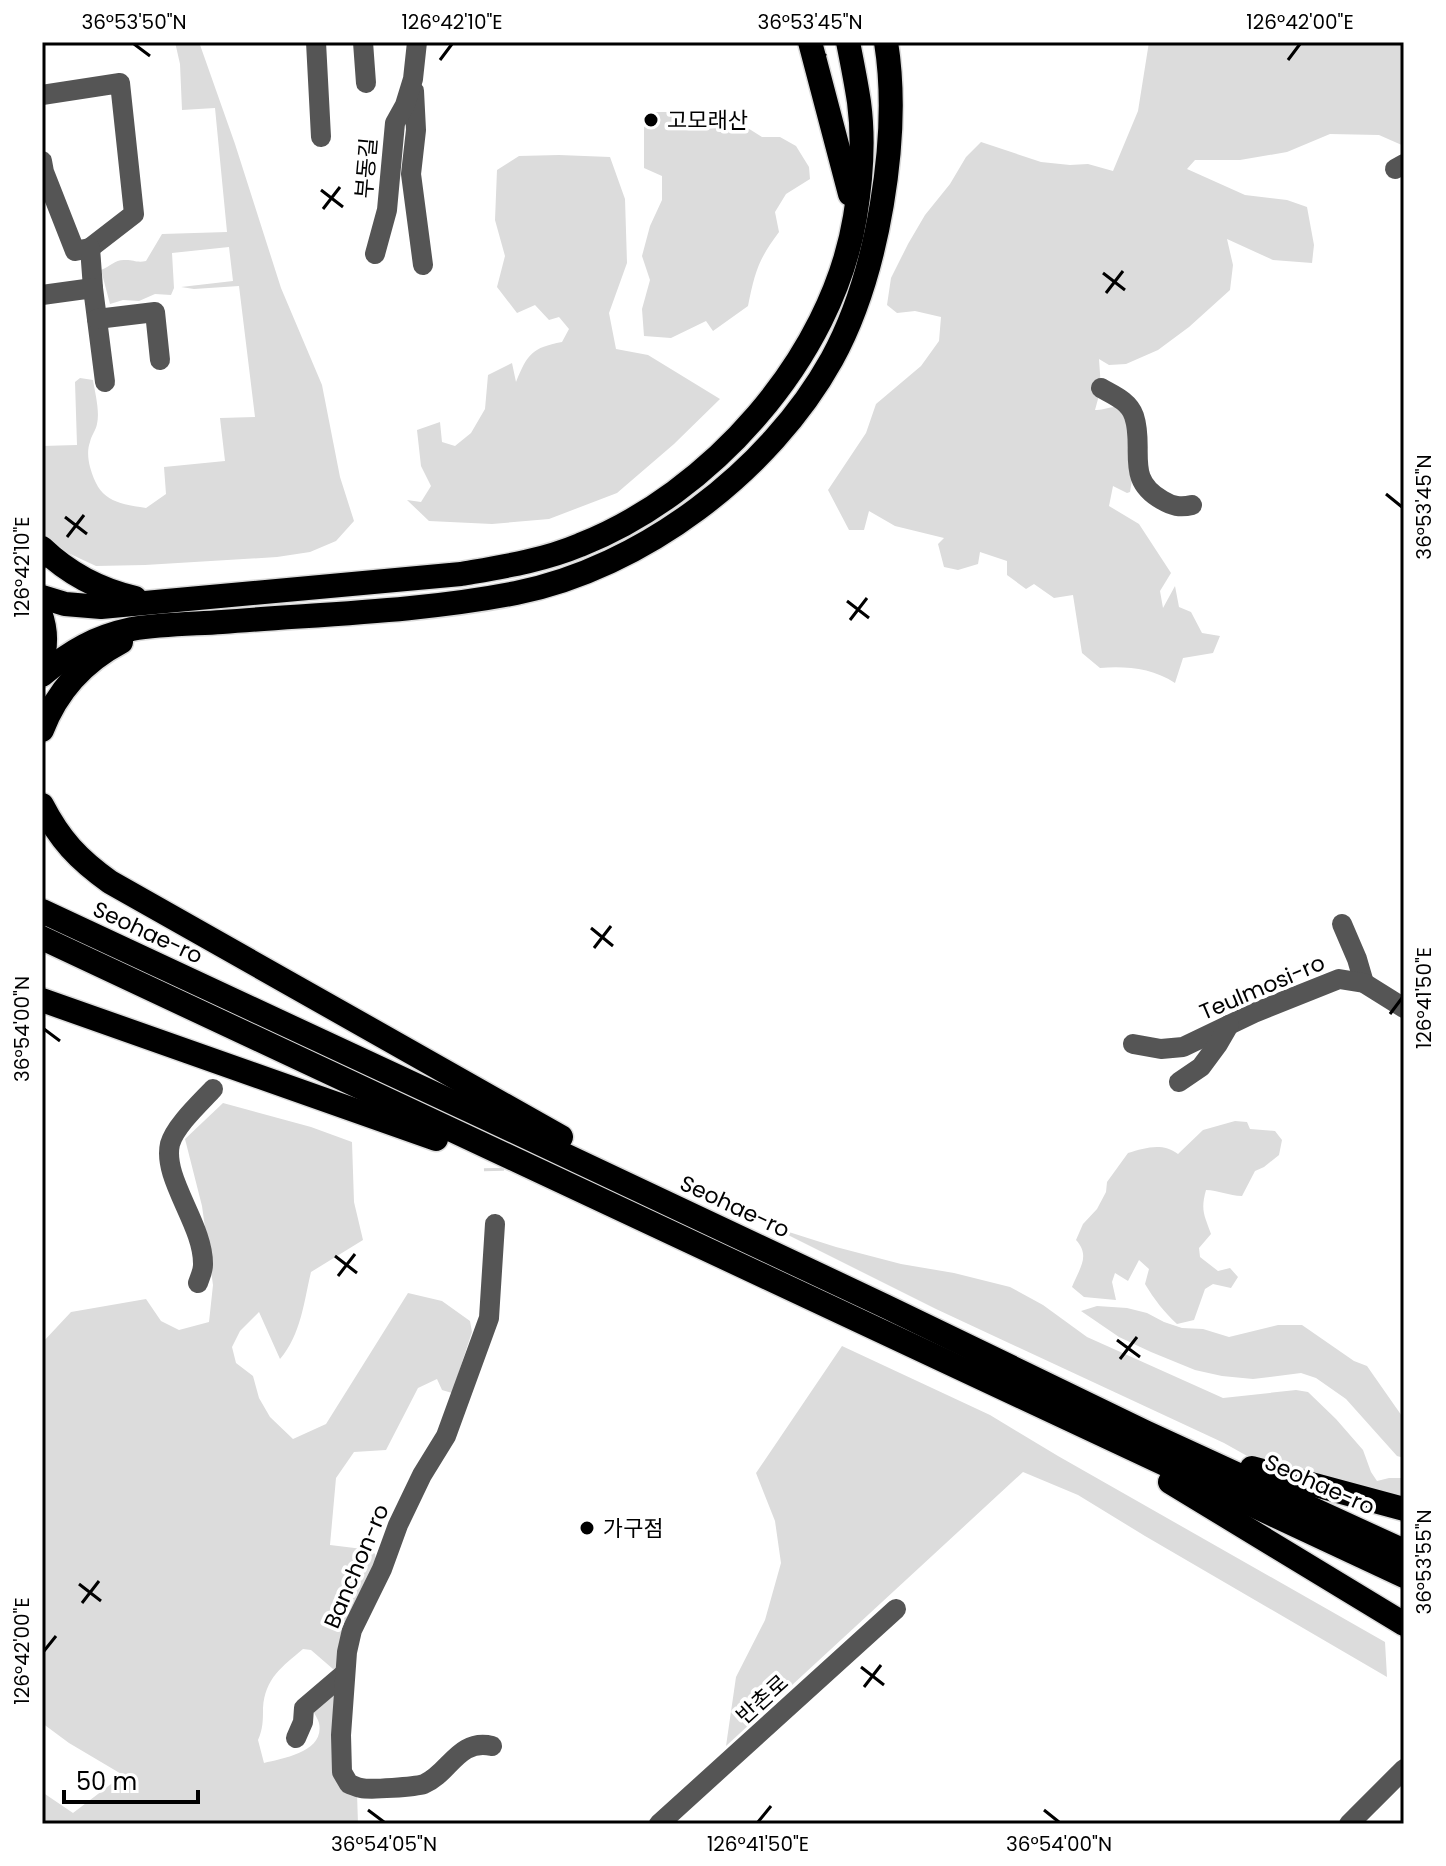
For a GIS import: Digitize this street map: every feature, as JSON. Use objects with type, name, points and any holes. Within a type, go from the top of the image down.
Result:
[{"type":"highway","points":[[810,42],[845,172],[854,219]]},
{"type":"highway","points":[[42,675],[90,642],[132,629],[162,614],[461,574],[549,556],[628,522],[677,490],[740,433],[780,385],[813,333],[838,278],[854,219],[859,178],[860,116],[848,42]]},
{"type":"highway","points":[[886,42],[891,98],[890,140]]},
{"type":"highway","points":[[42,597],[65,604],[162,614],[423,606],[545,586],[612,560],[686,518],[724,488],[777,436],[799,409],[844,335],[869,262],[884,187],[905,42]]},
{"type":"highway","points":[[42,548],[71,571],[103,589],[133,597],[162,614]]},
{"type":"highway","points":[[42,730],[58,697],[85,666],[104,651],[141,633],[162,614]]},
{"type":"highway","points":[[42,805],[55,830],[78,857],[110,882],[737,1236]]},
{"type":"highway","name":"Seohae-ro","points":[[42,911],[737,1236],[1182,1450],[1404,1551]]},
{"type":"highway","points":[[42,938],[1404,1576]]},
{"type":"highway","points":[[42,948],[182,1005]]},
{"type":"highway","points":[[42,1000],[431,1137],[640,1219]]},
{"type":"highway","points":[[1069,1420],[1404,1624]]},
{"type":"highway","points":[[1182,1450],[1404,1509]]},
{"type":"main road","points":[[42,612],[48,643],[42,667]]},
{"type":"street","points":[[316,42],[321,137]]},
{"type":"street","points":[[363,42],[366,83]]},
{"type":"street","name":"부동길","points":[[375,254],[387,210],[395,123],[405,105],[413,79],[417,42]]},
{"type":"street","points":[[413,79],[416,130],[411,174],[423,265]]},
{"type":"street","points":[[42,95],[120,83],[134,214],[90,248],[75,251],[42,161]]},
{"type":"street","points":[[90,248],[105,382]]},
{"type":"street","points":[[42,295],[93,288]]},
{"type":"street","points":[[97,319],[155,312],[160,360]]},
{"type":"street","points":[[1101,388],[1128,406],[1134,416],[1140,481],[1147,490],[1171,505],[1182,508],[1192,505]]},
{"type":"street","points":[[1342,924],[1364,983],[1404,1008]]},
{"type":"street","name":"Teulmosi-ro","points":[[1133,1044],[1161,1049],[1183,1047],[1254,1013],[1339,979],[1364,983]]},
{"type":"street","points":[[1179,1082],[1201,1067],[1229,1025]]},
{"type":"street","points":[[198,1283],[204,1267],[201,1240],[174,1176],[171,1143],[177,1130],[213,1089]]},
{"type":"street","name":"Banchon-ro","points":[[492,1746],[481,1743],[470,1747],[423,1784],[361,1788],[349,1784],[342,1772],[345,1673],[352,1630],[422,1475],[446,1436],[489,1318],[495,1224]]},
{"type":"street","name":"반촌로","points":[[659,1824],[673,1816],[896,1609]]},
{"type":"street","points":[[296,1738],[303,1722],[304,1708],[345,1673]]},
{"type":"street","points":[[1349,1824],[1404,1769]]},
{"type":"shaded area","points":[[175,42],[199,42],[281,288],[322,385],[340,477],[354,521],[336,541],[310,552],[277,557],[96,566],[53,546],[42,532],[42,446],[77,445],[75,382],[80,378],[93,380],[98,419],[88,454],[98,487],[109,498],[135,506],[146,508],[166,494],[164,467],[225,461],[220,418],[255,417],[239,286],[181,287],[233,281],[229,247],[172,253],[174,288],[171,295],[155,294],[139,301],[123,300],[110,304],[101,270],[119,261],[146,261],[162,234],[227,232],[215,108],[182,110],[180,64]]},
{"type":"shaded area","points":[[1149,42],[1404,42],[1404,146],[1379,135],[1330,134],[1287,152],[1240,160],[1195,160],[1187,169],[1245,195],[1287,200],[1307,207],[1314,245],[1312,263],[1273,260],[1227,239],[1233,265],[1230,290],[1158,350],[1126,364],[1109,365],[1099,359],[1101,388],[1095,410],[1116,407],[1124,410],[1133,474],[1130,492],[1113,486],[1109,506],[1139,524],[1171,573],[1160,591],[1163,608],[1175,586],[1179,607],[1191,612],[1202,633],[1220,636],[1213,653],[1183,658],[1175,683],[1139,669],[1100,668],[1082,653],[1073,595],[1054,598],[1034,584],[1026,589],[1007,575],[1007,561],[980,552],[978,564],[958,570],[944,567],[938,544],[944,538],[895,526],[869,511],[864,530],[849,530],[828,490],[866,433],[876,404],[921,366],[939,341],[941,317],[915,311],[897,313],[887,305],[891,278],[908,244],[966,157],[981,142],[1041,162],[1088,164],[1113,171],[1138,111]]},
{"type":"shaded area","points":[[654,112],[668,112],[693,123],[735,120],[762,137],[780,137],[796,146],[809,167],[810,179],[786,194],[775,212],[779,232],[758,267],[748,306],[713,331],[706,321],[671,338],[644,336],[642,309],[650,280],[642,256],[650,226],[662,200],[662,176],[644,168],[644,125]]},
{"type":"shaded area","points":[[519,156],[610,157],[625,199],[627,263],[609,313],[616,349],[648,355],[720,399],[617,493],[549,519],[492,524],[429,521],[407,500],[421,502],[431,486],[421,466],[417,430],[440,422],[442,442],[455,446],[471,433],[485,409],[488,375],[512,363],[516,382],[532,353],[562,342],[569,329],[559,317],[549,320],[535,305],[517,313],[497,287],[505,256],[495,220],[497,170]]},
{"type":"shaded area","points":[[223,1103],[311,1127],[352,1142],[354,1202],[363,1240],[311,1272],[297,1329],[280,1359],[259,1312],[240,1331],[232,1347],[236,1363],[253,1376],[259,1398],[270,1417],[293,1439],[326,1424],[408,1293],[442,1301],[470,1321],[472,1332],[452,1393],[442,1390],[437,1379],[418,1388],[386,1450],[354,1452],[336,1478],[330,1545],[371,1550],[376,1560],[338,1668],[333,1669],[311,1650],[303,1649],[276,1674],[264,1698],[258,1740],[264,1763],[292,1756],[310,1747],[319,1733],[319,1723],[313,1711],[344,1687],[341,1735],[357,1793],[358,1824],[42,1824],[42,1792],[73,1813],[123,1775],[42,1723],[42,1343],[71,1312],[146,1299],[161,1321],[179,1330],[209,1322],[213,1285],[202,1206],[185,1139]]},
{"type":"shaded area","points":[[1235,1121],[1247,1122],[1250,1129],[1275,1131],[1282,1140],[1279,1155],[1255,1171],[1242,1196],[1206,1190],[1203,1208],[1211,1234],[1199,1248],[1200,1257],[1218,1271],[1230,1268],[1238,1277],[1231,1288],[1213,1284],[1205,1289],[1194,1320],[1177,1324],[1145,1284],[1149,1269],[1139,1260],[1128,1281],[1115,1273],[1112,1282],[1116,1300],[1084,1297],[1072,1287],[1083,1257],[1076,1240],[1083,1224],[1097,1209],[1106,1192],[1107,1182],[1128,1153],[1160,1147],[1178,1154],[1203,1130]]},
{"type":"shaded area","points":[[770,1226],[901,1264],[1010,1287],[1043,1305],[1087,1337],[1223,1398],[1296,1390],[1308,1392],[1363,1450],[1377,1481],[1389,1478],[1404,1480],[1404,1503],[1249,1457],[936,1309]]},
{"type":"shaded area","points":[[1097,1306],[1127,1308],[1182,1328],[1203,1329],[1229,1337],[1278,1325],[1302,1325],[1354,1361],[1367,1366],[1404,1419],[1404,1458],[1397,1456],[1346,1399],[1316,1378],[1301,1373],[1253,1379],[1195,1370],[1119,1337],[1081,1311]]},
{"type":"shaded area","points":[[842,1346],[990,1415],[1385,1642],[1387,1677],[1078,1495],[1023,1472],[726,1746],[736,1677],[765,1620],[781,1563],[775,1521],[756,1473]]},
{"type":"tunnel","points":[[493,1138],[494,1171]]},
{"type":"place","name":"고모래산","points":[[651,120]]},
{"type":"place","name":"가구점","points":[[587,1528]]}]
